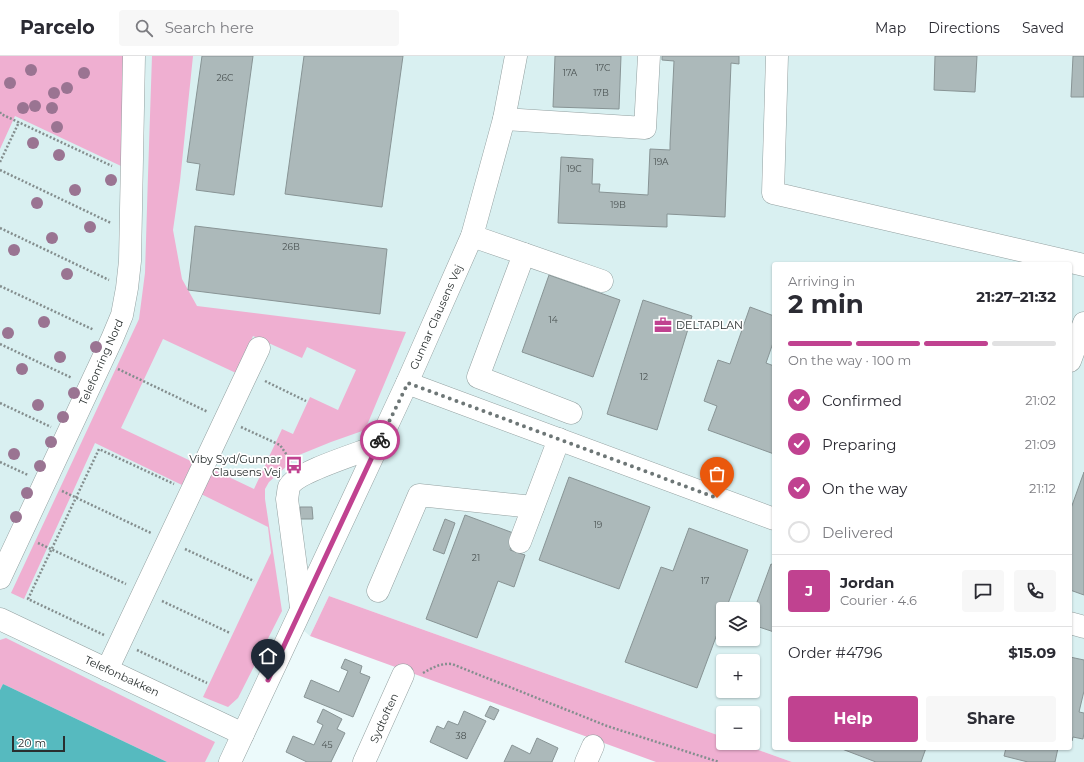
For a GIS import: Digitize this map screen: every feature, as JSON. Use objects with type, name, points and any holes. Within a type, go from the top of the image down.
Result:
[{"type":"street","name":"Telefonring Nord","points":[[0,578],[53,487],[68,434],[122,315],[130,261],[134,56]]},
{"type":"street","name":"Gunnar Clausens Vej","points":[[230,762],[377,446],[408,383],[472,236],[504,119],[516,56]]},
{"type":"street","points":[[504,119],[645,128],[649,56]]},
{"type":"street","points":[[777,56],[773,193],[1071,262]]},
{"type":"street","points":[[472,236],[602,281]]},
{"type":"street","points":[[524,254],[478,377],[571,413]]},
{"type":"street","points":[[1072,262],[1084,265]]},
{"type":"street","points":[[1072,356],[1084,323]]},
{"type":"street","points":[[108,670],[258,348]]},
{"type":"street","points":[[408,383],[772,518]]},
{"type":"street","points":[[533,429],[543,402]]},
{"type":"street","points":[[520,542],[559,439]]},
{"type":"street","points":[[301,610],[287,499],[292,475],[301,476],[312,470],[377,446]]},
{"type":"street","points":[[378,591],[419,495],[533,507]]},
{"type":"street","name":"Telefonbakken","points":[[0,619],[243,734]]},
{"type":"street","points":[[1072,624],[1084,627]]},
{"type":"street","name":"Sydtoften","points":[[364,762],[403,675]]},
{"type":"path","points":[[0,112],[132,175]]},
{"type":"path","points":[[0,162],[19,122]]},
{"type":"path","points":[[0,170],[131,232]]},
{"type":"path","points":[[0,228],[127,288]]},
{"type":"path","points":[[0,286],[112,339]]},
{"type":"path","points":[[0,344],[90,387]]},
{"type":"path","points":[[116,368],[138,378]]},
{"type":"path","points":[[247,373],[306,400]]},
{"type":"path","points":[[0,403],[68,434]]},
{"type":"path","points":[[280,446],[292,475]]},
{"type":"path","points":[[191,492],[99,448],[28,599],[206,683]]},
{"type":"path","points":[[0,462],[72,496]]},
{"type":"path","points":[[35,542],[48,547]]},
{"type":"path","points":[[403,675],[416,677],[436,666],[452,664],[607,726],[719,762]]},
{"type":"shaded area","points":[[0,56],[1084,56],[1084,762],[792,762],[759,750],[760,750],[760,706],[716,706],[716,734],[329,596],[310,636],[295,623],[230,762],[0,762]]},
{"type":"shaded area","points":[[0,56],[124,56],[121,166],[15,116],[0,149]]},
{"type":"shaded area","points":[[152,56],[193,56],[180,181],[173,230],[182,279],[197,306],[406,332],[365,430],[299,455],[269,482],[265,489],[265,499],[282,611],[238,698],[228,707],[203,697],[271,553],[268,527],[201,494],[212,469],[254,489],[282,429],[293,434],[310,397],[338,410],[356,370],[307,347],[302,358],[253,336],[236,373],[163,339],[121,428],[193,462],[182,485],[95,443],[24,599],[11,593],[139,319],[145,273]]},
{"type":"shaded area","points":[[329,596],[716,734],[716,750],[759,750],[792,762],[656,762],[310,636]]},
{"type":"shaded area","points":[[6,638],[215,742],[205,762],[167,762],[3,684],[0,690],[0,640]]},
{"type":"water","points":[[3,684],[167,762],[0,762],[0,690]]},
{"type":"building","points":[[202,56],[253,56],[234,195],[196,190],[200,164],[187,162]]},
{"type":"building","points":[[304,56],[403,56],[382,207],[285,194]]},
{"type":"building","points":[[555,56],[621,56],[619,109],[553,107]]},
{"type":"building","points":[[662,56],[739,56],[739,64],[731,63],[725,217],[667,214],[667,227],[558,223],[561,157],[593,159],[592,184],[600,184],[599,192],[648,195],[650,149],[670,150],[674,61],[662,60]]},
{"type":"building","points":[[935,56],[977,56],[975,92],[934,90]]},
{"type":"building","points":[[1073,56],[1084,56],[1084,97],[1071,97]]},
{"type":"building","points":[[195,226],[387,249],[380,314],[188,290]]},
{"type":"building","points":[[549,275],[620,300],[593,377],[522,352]]},
{"type":"building","points":[[643,300],[692,316],[657,430],[607,414]]},
{"type":"building","points":[[750,307],[772,315],[772,346],[766,363],[772,365],[772,453],[708,430],[717,406],[704,401],[718,360],[730,364]]},
{"type":"building","points":[[1084,472],[1084,595],[1072,591],[1072,505]]},
{"type":"building","points":[[569,477],[650,507],[619,589],[539,560]]},
{"type":"building","points":[[300,507],[312,507],[313,519],[300,519]]},
{"type":"building","points":[[465,515],[516,534],[510,550],[525,555],[514,587],[498,581],[477,638],[426,619]]},
{"type":"building","points":[[445,519],[455,523],[444,554],[433,550]]},
{"type":"building","points":[[689,528],[748,550],[729,602],[716,602],[716,637],[697,688],[625,662],[661,567],[673,571]]},
{"type":"building","points":[[771,564],[772,564],[772,631],[760,627],[760,602],[757,602]]},
{"type":"building","points":[[1072,657],[1084,660],[1084,691],[1079,712],[1084,713],[1084,733],[1083,739],[1073,737],[1072,741]]},
{"type":"building","points":[[345,659],[362,666],[360,673],[370,677],[353,717],[304,697],[311,680],[339,692],[348,671],[341,668]]},
{"type":"building","points":[[490,706],[499,710],[494,720],[485,716]]},
{"type":"building","points":[[323,709],[342,719],[337,729],[345,733],[331,762],[307,762],[286,752],[293,736],[314,745],[323,725],[317,722]]},
{"type":"building","points":[[464,711],[486,721],[467,759],[430,742],[437,726],[444,729],[448,721],[458,725]]},
{"type":"building","points":[[537,738],[558,748],[552,762],[504,762],[512,745],[530,754]]},
{"type":"building","points":[[845,750],[925,750],[921,762],[876,762]]},
{"type":"building","points":[[1006,750],[1058,750],[1055,762],[1028,762],[1004,756]]},
{"type":"way so far","points":[[380,440],[408,383],[717,498]]},
{"type":"place","name":"DELTAPLAN","points":[[663,325]]},
{"type":"place","name":"Viby Syd/Gunnar Clausens Vej","points":[[294,465]]},
{"type":"route","points":[[268,680],[380,440]]}]
